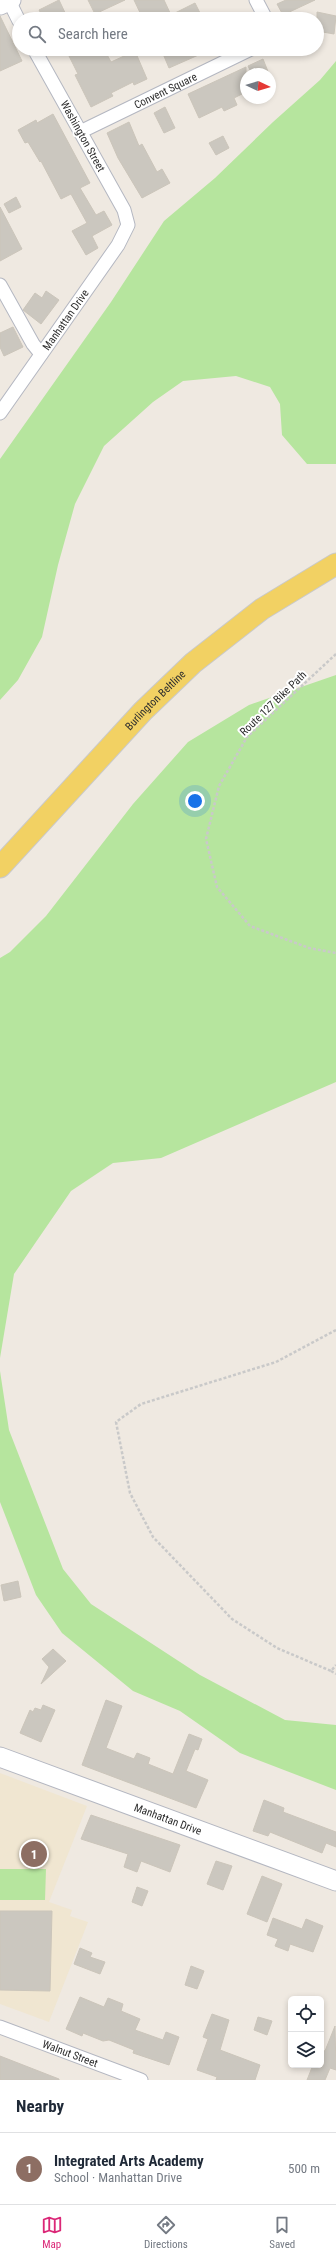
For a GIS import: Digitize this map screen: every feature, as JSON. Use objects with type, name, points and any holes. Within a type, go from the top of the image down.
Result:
[{"type":"main road","name":"Burlington Beltline","points":[[0,867],[143,711],[193,663],[262,609],[336,564]]},
{"type":"street","points":[[256,0],[262,12]]},
{"type":"street","points":[[7,2],[13,12]]},
{"type":"street","name":"Washington Street","points":[[38,56],[124,210],[128,225]]},
{"type":"street","name":"Convent Square","points":[[80,132],[237,56]]},
{"type":"street","name":"Manhattan Drive","points":[[0,413],[118,245],[128,225]]},
{"type":"street","points":[[0,285],[32,344],[41,354]]},
{"type":"street","name":"Manhattan Drive","points":[[0,1757],[336,1881]]},
{"type":"street","name":"Walnut Street","points":[[0,2026],[141,2080]]},
{"type":"path","name":"Route 127 Bike Path","points":[[336,654],[247,737],[219,786],[206,839],[217,887],[250,926],[309,948],[336,954]]},
{"type":"path","points":[[336,1330],[276,1362],[141,1404],[116,1422],[130,1493],[153,1538],[232,1619],[277,1648],[336,1674]]},
{"type":"path","points":[[331,1671],[336,1665]]},
{"type":"shaded area","points":[[0,1773],[87,1806],[49,1902],[72,1910],[70,1916],[88,1922],[49,2022],[0,2004]]},
{"type":"green space","points":[[336,61],[336,464],[307,464],[282,435],[280,404],[270,387],[236,376],[183,381],[153,402],[104,446],[75,504],[58,565],[42,637],[18,680],[0,700],[0,459],[111,302],[164,221],[215,178],[273,122],[320,80]]},
{"type":"green space","points":[[336,675],[336,1082],[161,1158],[113,1163],[71,1191],[14,1274],[0,1358],[0,958],[10,952],[46,916],[133,804],[188,742],[249,705]]},
{"type":"green space","points":[[0,1371],[9,1430],[63,1569],[91,1604],[200,1675],[285,1720],[336,1725],[336,1790],[240,1753],[180,1711],[133,1691],[62,1633],[36,1595],[0,1502]]},
{"type":"green space","points":[[0,1869],[46,1869],[45,1900],[0,1900]]},
{"type":"building","points":[[59,0],[65,12],[40,12],[39,10]]},
{"type":"building","points":[[88,0],[125,0],[99,12],[94,12]]},
{"type":"building","points":[[134,0],[164,0],[170,12],[140,12]]},
{"type":"building","points":[[286,0],[315,0],[289,12],[281,12],[277,4]]},
{"type":"building","points":[[195,3],[200,12],[177,12]]},
{"type":"building","points":[[324,13],[336,16],[334,34],[324,32]]},
{"type":"building","points":[[0,16],[12,41],[12,56],[20,56],[22,61],[0,71]]},
{"type":"building","points":[[69,56],[108,56],[111,62],[124,56],[137,56],[147,79],[134,85],[133,82],[111,93],[113,96],[91,107],[75,75],[78,74]]},
{"type":"building","points":[[164,56],[196,56],[169,68]]},
{"type":"building","points":[[263,59],[267,68],[249,68],[248,66]]},
{"type":"building","points":[[240,70],[240,95],[234,98],[237,105],[224,111],[222,107],[199,118],[188,94]]},
{"type":"building","points":[[165,107],[175,128],[164,133],[154,113]]},
{"type":"building","points":[[53,114],[90,183],[80,188],[96,215],[104,211],[112,225],[92,236],[98,248],[86,255],[72,231],[87,223],[71,194],[61,199],[41,161],[40,162],[28,142],[25,143],[18,130],[36,120],[37,123]]},
{"type":"building","points":[[129,122],[139,146],[142,144],[157,172],[162,169],[170,183],[142,198],[118,158],[107,133]]},
{"type":"building","points":[[223,136],[229,148],[216,155],[209,143]]},
{"type":"building","points":[[16,197],[21,207],[9,213],[4,204]]},
{"type":"building","points":[[0,207],[22,249],[0,261]]},
{"type":"building","points":[[46,291],[59,300],[41,324],[23,310],[35,293],[42,298]]},
{"type":"building","points":[[13,327],[23,347],[4,356],[0,347],[0,333]]},
{"type":"building","points":[[18,1581],[21,1597],[4,1601],[1,1585]]},
{"type":"building","points":[[53,1649],[66,1661],[41,1684],[49,1667],[42,1659]]},
{"type":"building","points":[[106,1700],[122,1706],[106,1748],[134,1759],[137,1753],[150,1758],[148,1764],[173,1774],[189,1734],[202,1739],[198,1750],[195,1749],[186,1771],[208,1780],[196,1808],[82,1765]]},
{"type":"building","points":[[43,1705],[55,1710],[41,1742],[20,1733],[30,1710],[33,1712],[35,1708],[41,1710]]},
{"type":"building","points":[[264,1800],[284,1808],[283,1812],[336,1832],[336,1847],[326,1843],[322,1853],[270,1832],[268,1836],[253,1831]]},
{"type":"building","points":[[91,1815],[180,1845],[170,1872],[141,1861],[137,1872],[124,1867],[128,1854],[81,1839]]},
{"type":"building","points":[[216,1861],[232,1866],[223,1890],[207,1884]]},
{"type":"building","points":[[262,1876],[282,1884],[267,1922],[247,1914]]},
{"type":"building","points":[[137,1887],[148,1891],[142,1906],[132,1902]]},
{"type":"building","points":[[0,1911],[52,1911],[50,1991],[0,1990]]},
{"type":"building","points":[[273,1918],[302,1929],[306,1919],[323,1926],[313,1952],[290,1944],[288,1951],[275,1946],[278,1939],[267,1935]]},
{"type":"building","points":[[80,1948],[92,1953],[90,1957],[105,1962],[100,1974],[74,1964]]},
{"type":"building","points":[[191,1966],[204,1971],[197,1989],[185,1985]]},
{"type":"building","points":[[80,1997],[104,2007],[108,1998],[123,2004],[121,2011],[140,2019],[135,2030],[163,2040],[166,2032],[179,2037],[169,2065],[133,2053],[134,2050],[109,2040],[103,2041],[83,2033],[82,2036],[66,2029]]},
{"type":"building","points":[[212,2014],[229,2020],[220,2050],[260,2065],[255,2080],[216,2080],[217,2077],[197,2070],[208,2039],[203,2037]]},
{"type":"building","points":[[258,2017],[272,2021],[267,2035],[254,2030]]},
{"type":"building","points":[[335,2026],[336,2070],[330,2068],[325,2080],[307,2080],[312,2068],[324,2068],[325,2051]]},
{"type":"building","points":[[0,2056],[59,2079],[59,2080],[0,2080]]},
{"type":"place","name":"Integrated Arts Academy","points":[[34,1854]]}]
